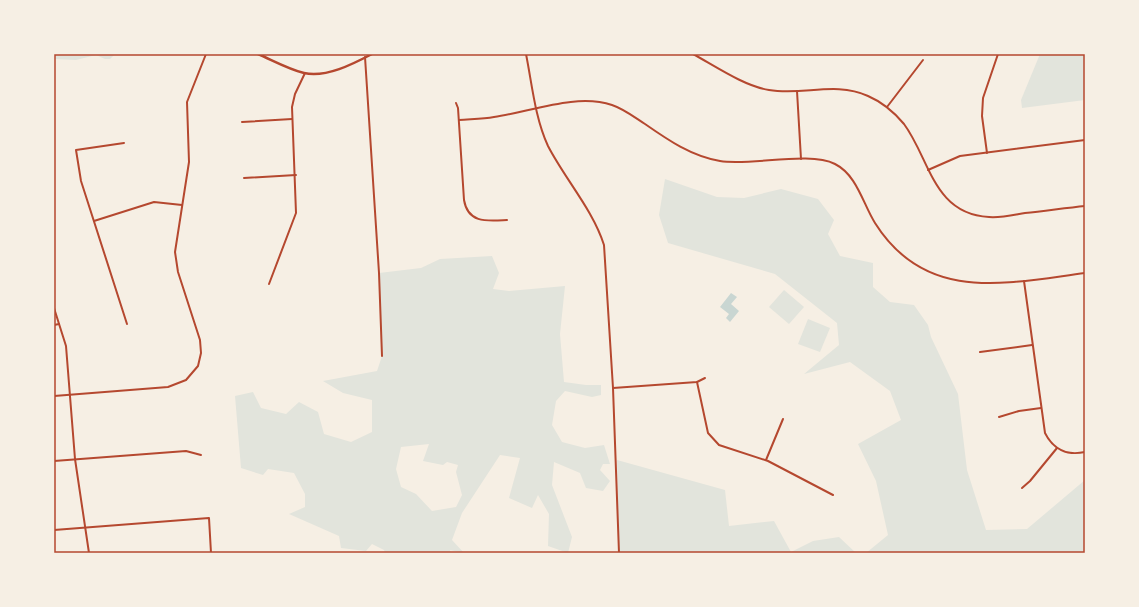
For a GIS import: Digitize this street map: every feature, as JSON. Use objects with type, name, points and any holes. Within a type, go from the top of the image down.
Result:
[{"type":"street","points":[[54,396],[168,387],[186,380],[195,370],[201,353],[200,340],[176,262],[176,244],[189,157],[188,102],[206,54]]},
{"type":"street","points":[[258,54],[305,73],[332,71],[372,54]]},
{"type":"street","points":[[526,54],[541,128],[548,144],[598,230],[604,245],[614,388],[619,553]]},
{"type":"street","points":[[693,54],[761,89],[779,91],[846,89],[868,96],[887,107],[898,117],[910,134],[937,186],[948,200],[963,210],[980,216],[998,217],[1085,206]]},
{"type":"street","points":[[987,152],[982,116],[983,98],[998,54]]},
{"type":"street","points":[[365,57],[368,76],[382,356]]},
{"type":"street","points":[[887,107],[922,60]]},
{"type":"street","points":[[269,284],[295,219],[297,206],[292,119],[293,101],[305,73]]},
{"type":"street","points":[[797,90],[801,159]]},
{"type":"street","points":[[456,103],[459,120],[464,200],[466,209],[473,217],[482,221],[507,220]]},
{"type":"street","points":[[459,120],[495,117],[566,103],[605,103],[626,111],[673,144],[707,158],[743,163],[801,159],[828,161],[845,171],[854,182],[869,213],[884,236],[902,254],[925,269],[953,280],[978,284],[1024,281],[1085,273]]},
{"type":"street","points":[[242,122],[292,119]]},
{"type":"street","points":[[928,170],[952,159],[987,152],[1085,140]]},
{"type":"street","points":[[124,143],[76,150],[81,181],[127,324]]},
{"type":"street","points":[[244,178],[296,175]]},
{"type":"street","points":[[94,221],[154,202],[182,205]]},
{"type":"street","points":[[1024,281],[1045,433],[1056,448],[1069,453],[1085,452]]},
{"type":"street","points":[[54,308],[66,346],[74,459],[89,553]]},
{"type":"street","points":[[54,325],[59,324]]},
{"type":"street","points":[[980,352],[1032,345]]},
{"type":"street","points":[[614,388],[697,382],[705,378]]},
{"type":"street","points":[[697,382],[708,433],[719,446],[766,460],[833,495]]},
{"type":"street","points":[[999,417],[1020,411],[1041,408]]},
{"type":"street","points":[[766,460],[783,419]]},
{"type":"street","points":[[1022,488],[1030,481],[1056,448]]},
{"type":"street","points":[[54,461],[186,451],[201,455]]},
{"type":"street","points":[[54,530],[208,518],[211,553]]},
{"type":"shaded area","points":[[54,54],[115,54],[110,59],[105,59],[96,55],[76,60],[54,59]]},
{"type":"shaded area","points":[[1040,54],[1085,54],[1085,100],[1022,108],[1021,100]]},
{"type":"shaded area","points":[[665,179],[717,197],[744,198],[781,189],[818,199],[834,220],[828,234],[840,256],[873,263],[873,287],[890,302],[914,305],[928,325],[931,337],[958,394],[967,470],[986,530],[1027,529],[1085,480],[1085,553],[866,553],[888,535],[876,481],[858,444],[901,420],[890,391],[850,362],[804,374],[839,345],[837,323],[775,274],[668,243],[659,215]]},
{"type":"shaded area","points":[[492,256],[499,273],[493,289],[509,291],[565,286],[560,334],[564,382],[586,385],[601,385],[601,395],[592,397],[565,391],[556,401],[552,425],[562,442],[585,448],[604,445],[610,464],[603,464],[600,470],[610,481],[603,491],[586,488],[580,473],[554,462],[552,485],[572,537],[568,553],[548,546],[549,514],[538,495],[532,508],[509,498],[520,458],[500,455],[462,513],[452,540],[464,553],[450,550],[451,553],[385,553],[384,550],[372,544],[366,551],[341,548],[339,536],[289,514],[305,507],[305,494],[294,473],[268,469],[263,475],[241,468],[235,396],[253,392],[261,408],[286,414],[299,402],[318,412],[324,434],[351,442],[372,432],[372,400],[343,393],[323,381],[377,371],[382,356],[379,273],[421,268],[440,259]],"holes":[[[429,444],[423,461],[443,465],[447,462],[458,465],[456,472],[462,495],[456,507],[432,511],[416,494],[401,487],[396,469],[401,447]]]},
{"type":"shaded area","points":[[784,290],[804,307],[789,324],[769,307]]},
{"type":"shaded area","points":[[731,293],[737,297],[731,304],[739,311],[730,322],[726,318],[729,314],[720,307]]},
{"type":"shaded area","points":[[808,319],[830,328],[820,352],[798,344]]},
{"type":"shaded area","points":[[617,460],[725,490],[729,526],[774,521],[791,552],[813,541],[839,537],[856,553],[619,553]]},
{"type":"shaded area","points":[[506,552],[509,553],[464,553]]}]
